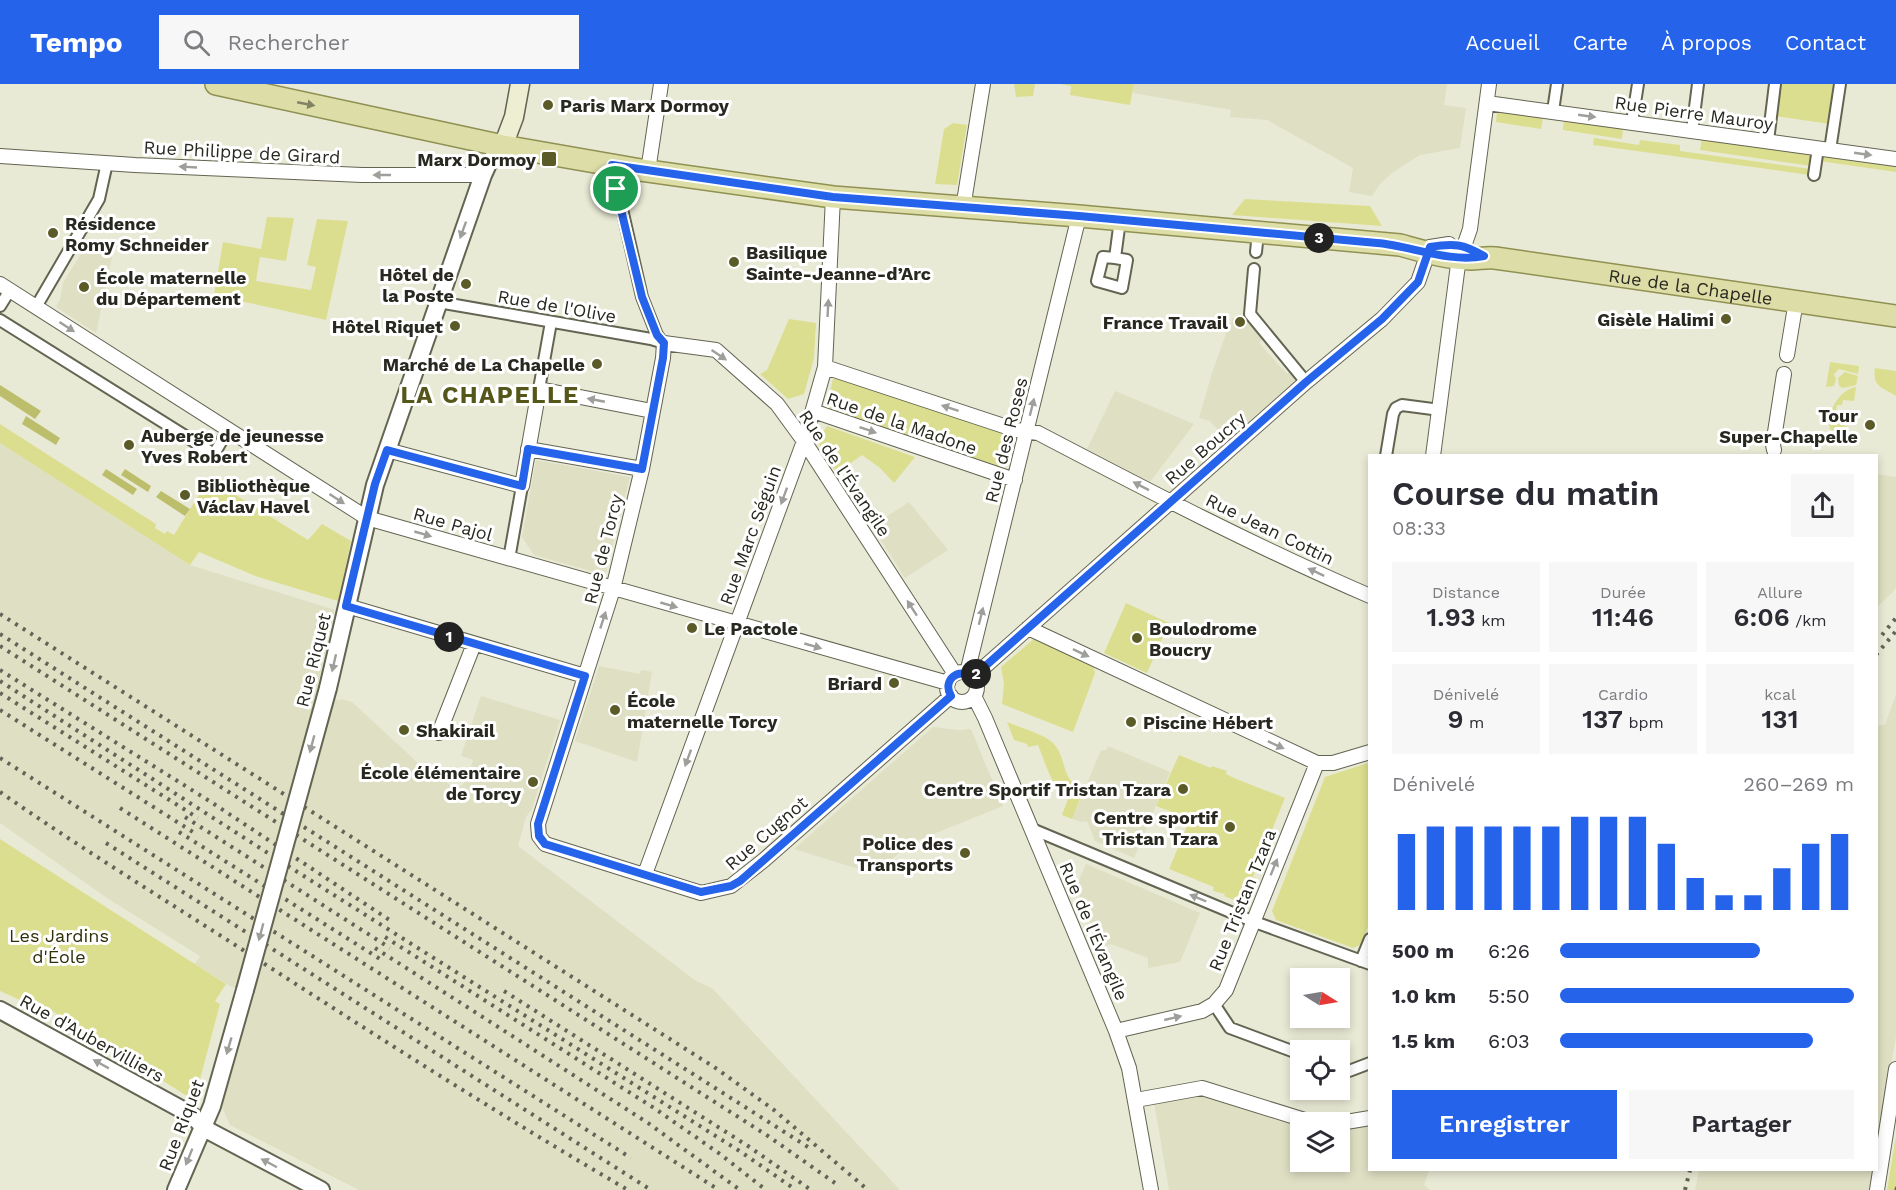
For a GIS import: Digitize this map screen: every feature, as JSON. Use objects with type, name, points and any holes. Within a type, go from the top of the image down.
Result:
[{"type":"main road","name":"Rue de la Chapelle","points":[[216,84],[281,91],[506,138],[612,165],[833,197],[1120,220],[1257,242],[1400,245],[1444,249],[1471,259],[1484,256],[1896,316]]},
{"type":"main road","points":[[506,138],[520,84]]},
{"type":"street","points":[[648,171],[661,84]]},
{"type":"street","points":[[963,208],[983,84]]},
{"type":"street","points":[[1433,454],[1440,410],[1444,249],[1470,229],[1490,84]]},
{"type":"street","points":[[1553,111],[1557,84]]},
{"type":"street","points":[[1632,122],[1638,84]]},
{"type":"street","points":[[1692,130],[1698,84]]},
{"type":"street","points":[[1767,141],[1775,84]]},
{"type":"street","points":[[1814,175],[1824,149],[1840,84]]},
{"type":"street","name":"Rue Pierre Mauroy","points":[[1487,103],[1896,159]]},
{"type":"street","name":"Rue Riquet","points":[[176,1190],[212,1106],[245,990],[328,688],[375,484],[483,175],[506,138]]},
{"type":"street","name":"Rue Philippe de Girard","points":[[0,156],[362,176],[483,175]]},
{"type":"street","points":[[36,307],[99,199],[107,163]]},
{"type":"street","points":[[612,165],[642,297],[657,335],[664,343]]},
{"type":"street","name":"Rue Marc Séguin","points":[[645,874],[813,411],[825,367],[833,197]]},
{"type":"street","name":"Rue des Roses","points":[[959,681],[1014,480],[1079,216]]},
{"type":"street","points":[[1115,258],[1120,220]]},
{"type":"street","name":"Rue Boucry","points":[[959,681],[1028,628],[1306,382],[1382,319],[1418,282],[1444,249]]},
{"type":"street","points":[[1254,269],[1250,314],[1306,382]]},
{"type":"street","points":[[0,306],[5,287]]},
{"type":"street","name":"Rue Pajol","points":[[5,287],[367,518],[737,624],[959,681],[955,700],[965,702],[974,696]]},
{"type":"street","points":[[1787,355],[1796,301]]},
{"type":"street","name":"Rue de l'Olive","points":[[444,303],[664,343]]},
{"type":"street","points":[[0,320],[214,454],[228,430]]},
{"type":"street","points":[[509,559],[551,322]]},
{"type":"street","name":"Rue de Torcy","points":[[539,836],[538,824],[613,589],[642,469],[664,343]]},
{"type":"street","name":"Rue de l'Évangile","points":[[664,343],[716,350],[777,404],[804,441],[959,681]]},
{"type":"street","name":"Rue de la Madone","points":[[825,367],[1026,432]]},
{"type":"street","points":[[1774,450],[1784,374]]},
{"type":"street","points":[[539,389],[652,411]]},
{"type":"street","points":[[1386,454],[1396,408],[1402,405],[1440,410]]},
{"type":"street","name":"Rue de la Madone","points":[[813,411],[1014,480]]},
{"type":"street","name":"Rue Jean Cottin","points":[[1026,432],[1038,433],[1171,502],[1368,595]]},
{"type":"street","points":[[528,449],[642,469]]},
{"type":"street","points":[[387,450],[522,486]]},
{"type":"street","points":[[346,606],[585,676]]},
{"type":"street","points":[[1028,628],[1317,763],[1333,763],[1368,753]]},
{"type":"street","points":[[439,733],[474,644]]},
{"type":"street","points":[[959,681],[977,686],[974,696]]},
{"type":"street","name":"Rue Cugnot","points":[[539,836],[545,844],[701,892],[735,885],[959,681]]},
{"type":"street","name":"Rue de l'Évangile","points":[[974,696],[986,718],[1116,1031],[1129,1068],[1151,1190]]},
{"type":"street","name":"Rue Tristan Tzara","points":[[1214,1004],[1226,990],[1317,763]]},
{"type":"street","points":[[1032,829],[1252,921],[1365,963]]},
{"type":"street","points":[[1116,1031],[1202,1011],[1214,1004],[1230,1028],[1290,1050]]},
{"type":"street","name":"Rue d'Aubervilliers","points":[[0,1010],[190,1114],[209,1131],[321,1190]]},
{"type":"street","points":[[1350,1071],[1368,1064]]},
{"type":"street","points":[[1877,1190],[1896,1069]]},
{"type":"street","points":[[1136,1100],[1202,1088],[1290,1115]]},
{"type":"street","points":[[1350,1121],[1368,1118]]},
{"type":"shaded area","points":[[1134,84],[1447,84],[1444,105],[1466,108],[1460,148],[1420,155],[1392,173],[1380,184],[1372,196],[1349,192],[1353,168],[1267,120],[1230,117],[1231,110],[1133,93]]},
{"type":"shaded area","name":"École maternelle du Département","points":[[90,239],[113,252],[96,333],[56,307],[60,300],[63,283]]},
{"type":"shaded area","points":[[1232,318],[1245,318],[1263,339],[1259,343],[1287,374],[1291,371],[1298,378],[1227,440],[1210,421],[1199,418]]},
{"type":"shaded area","points":[[0,385],[41,411],[35,419],[0,396]]},
{"type":"shaded area","points":[[1115,391],[1194,424],[1150,482],[1087,449]]},
{"type":"shaded area","points":[[26,416],[60,438],[56,445],[22,424]]},
{"type":"shaded area","points":[[0,443],[190,565],[335,610],[319,680],[338,701],[342,699],[352,702],[431,775],[436,774],[457,790],[467,780],[473,760],[461,756],[481,696],[560,720],[518,846],[696,981],[712,988],[900,1190],[359,1190],[230,1125],[222,1107],[255,993],[230,986],[195,964],[200,956],[107,898],[0,823]]},
{"type":"shaded area","points":[[536,460],[630,477],[606,572],[601,574],[534,555],[522,537]]},
{"type":"shaded area","points":[[106,469],[137,489],[133,495],[102,475]]},
{"type":"shaded area","points":[[125,469],[151,486],[148,492],[121,475]]},
{"type":"shaded area","points":[[1878,474],[1896,477],[1896,587],[1878,606]]},
{"type":"shaded area","points":[[161,491],[190,509],[185,516],[156,497]]},
{"type":"shaded area","points":[[909,502],[948,550],[905,578],[872,526]]},
{"type":"shaded area","name":"École maternelle Torcy","points":[[599,666],[640,674],[641,670],[652,672],[637,762],[575,741]]},
{"type":"shaded area","points":[[1896,694],[1896,1036],[1878,1141],[1878,725],[1885,725]]},
{"type":"shaded area","points":[[933,727],[971,729],[1003,806],[909,844],[875,874],[794,849]]},
{"type":"shaded area","points":[[1108,746],[1170,772],[1134,858],[1095,841],[1087,821],[1072,819],[1101,750],[1106,750]]},
{"type":"shaded area","points":[[1086,864],[1200,913],[1180,962],[1148,968],[1148,958],[1111,944],[1100,948],[1076,887]]},
{"type":"shaded area","points":[[1204,1095],[1290,1123],[1290,1172],[1350,1172],[1350,1128],[1368,1125],[1368,1171],[1429,1171],[1424,1185],[1430,1190],[1169,1190],[1154,1102]]},
{"type":"shaded area","points":[[1699,1171],[1873,1171],[1869,1190],[1695,1190]]},
{"type":"green space","points":[[1014,84],[1035,84],[1033,96],[1016,97]]},
{"type":"green space","points":[[1060,84],[1134,84],[1130,105],[1070,95],[1071,86]]},
{"type":"green space","points":[[1779,84],[1835,84],[1830,124],[1775,116]]},
{"type":"green space","points":[[1497,112],[1543,118],[1541,129],[1496,122]]},
{"type":"green space","points":[[1564,119],[1623,128],[1622,139],[1563,130]]},
{"type":"green space","points":[[953,123],[967,125],[957,185],[935,184],[944,129]]},
{"type":"green space","points":[[1594,138],[1639,145],[1640,140],[1680,145],[1680,151],[1811,169],[1810,175],[1593,145]]},
{"type":"green space","points":[[1702,138],[1813,154],[1811,166],[1700,150]]},
{"type":"green space","points":[[1819,155],[1896,165],[1896,172],[1819,161]]},
{"type":"green space","points":[[1245,199],[1370,206],[1382,226],[1232,215]]},
{"type":"green space","points":[[267,217],[294,218],[286,261],[260,257],[256,281],[311,290],[316,267],[307,265],[317,219],[348,221],[326,320],[214,295],[223,242],[261,249]]},
{"type":"green space","points":[[789,319],[816,323],[814,358],[804,394],[788,399],[760,374],[767,370]]},
{"type":"green space","points":[[1830,362],[1859,366],[1858,374],[1839,369],[1834,374],[1836,379],[1834,386],[1826,387]]},
{"type":"green space","points":[[1875,368],[1896,371],[1896,396],[1877,383]]},
{"type":"green space","points":[[1845,372],[1858,376],[1856,385],[1843,388],[1839,386],[1838,378]]},
{"type":"green space","points":[[838,377],[1009,436],[1009,448],[1005,461],[1001,467],[829,408],[827,405],[833,379]]},
{"type":"green space","points":[[1856,387],[1854,401],[1843,400],[1842,405],[1837,405],[1835,418],[1840,419],[1840,425],[1847,426],[1845,432],[1840,434],[1830,429],[1832,410],[1844,392]]},
{"type":"green space","points":[[0,424],[156,524],[155,528],[165,534],[167,531],[174,535],[208,480],[308,540],[322,524],[351,541],[338,601],[258,577],[199,552],[190,565],[0,443]]},
{"type":"green space","points":[[827,426],[915,457],[894,483],[880,468],[862,455],[837,473],[817,441]]},
{"type":"green space","name":"Boulodrome Boucry","points":[[1126,603],[1169,623],[1147,673],[1104,653]]},
{"type":"green space","points":[[1035,638],[1093,665],[1095,673],[1073,732],[1002,704],[1004,684],[1001,667]]},
{"type":"green space","points":[[1007,722],[1045,737],[1054,744],[1071,781],[1084,789],[1072,819],[1062,815],[1068,799],[1053,782],[1038,745],[1028,747],[1027,744],[1014,740]]},
{"type":"green space","name":"Centre sportif Tristan Tzara","points":[[1179,755],[1211,768],[1212,766],[1227,771],[1226,774],[1234,778],[1285,798],[1253,877],[1256,878],[1252,889],[1241,903],[1224,896],[1225,894],[1213,891],[1214,887],[1169,869],[1190,819],[1156,806]]},
{"type":"green space","points":[[1368,763],[1368,926],[1362,944],[1353,948],[1276,920],[1272,911],[1325,777]]},
{"type":"green space","name":"Les Jardins d'Éole","points":[[0,839],[226,984],[215,1001],[220,1004],[199,1083],[195,1082],[187,1096],[24,993],[20,1000],[0,991]]},
{"type":"green space","points":[[1896,1136],[1896,1190],[1887,1190]]},
{"type":"railway","points":[[0,614],[714,1067],[774,1110],[868,1190]]},
{"type":"railway","points":[[1882,635],[1896,618]]},
{"type":"railway","points":[[1878,653],[1896,631]]},
{"type":"railway","points":[[0,634],[808,1147]]},
{"type":"railway","points":[[0,646],[768,1136],[835,1183]]},
{"type":"railway","points":[[0,670],[211,802],[391,921]]},
{"type":"railway","points":[[0,681],[741,1152],[796,1190]]},
{"type":"railway","points":[[0,693],[198,818]]},
{"type":"railway","points":[[0,710],[193,832]]},
{"type":"railway","points":[[0,758],[631,1158]]},
{"type":"railway","points":[[0,792],[386,1042],[628,1190]]},
{"type":"railway","points":[[120,808],[719,1190]]},
{"type":"railway","points":[[185,817],[390,948]]},
{"type":"railway","points":[[179,832],[380,959]]},
{"type":"railway","points":[[106,843],[651,1190]]},
{"type":"railway","points":[[385,937],[654,1108],[720,1154],[766,1190]]},
{"type":"railway","points":[[375,948],[648,1123],[740,1190]]},
{"type":"railway","points":[[504,991],[748,1146],[811,1190]]},
{"type":"railway","points":[[1685,1190],[1690,1171]]},
{"type":"place","name":"Paris Marx Dormoy","points":[[548,105]]},
{"type":"place","name":"Marx Dormoy","points":[[549,159]]},
{"type":"place","name":"Résidence Romy Schneider","points":[[53,233]]},
{"type":"place","name":"Basilique Sainte-Jeanne-d’Arc","points":[[734,262]]},
{"type":"place","name":"Hôtel de la Poste","points":[[466,284]]},
{"type":"place","name":"École maternelle du Département","points":[[84,287]]},
{"type":"place","name":"Gisèle Halimi","points":[[1726,319]]},
{"type":"place","name":"France Travail","points":[[1240,322]]},
{"type":"place","name":"Hôtel Riquet","points":[[455,326]]},
{"type":"place","name":"Marché de La Chapelle","points":[[597,364]]},
{"type":"place","name":"Tour Super-Chapelle","points":[[1870,425]]},
{"type":"place","name":"Auberge de jeunesse Yves Robert","points":[[129,445]]},
{"type":"place","name":"Bibliothèque Václav Havel","points":[[185,495]]},
{"type":"place","name":"Le Pactole","points":[[692,628]]},
{"type":"place","name":"Boulodrome Boucry","points":[[1137,638]]},
{"type":"place","name":"Briard","points":[[894,683]]},
{"type":"place","name":"École maternelle Torcy","points":[[615,710]]},
{"type":"place","name":"Piscine Hébert","points":[[1131,722]]},
{"type":"place","name":"Shakirail","points":[[404,730]]},
{"type":"place","name":"École élémentaire de Torcy","points":[[533,782]]},
{"type":"place","name":"Centre Sportif Tristan Tzara","points":[[1183,789]]},
{"type":"place","name":"Centre sportif Tristan Tzara","points":[[1230,827]]},
{"type":"place","name":"Police des Transports","points":[[965,853]]},
{"type":"district","name":"LA CHAPELLE","points":[[490,395]]},
{"type":"route","points":[[616,189],[612,165],[833,197],[1079,216],[1400,245],[1427,253],[1471,259],[1484,256],[1464,246],[1449,244],[1430,247],[1427,253],[1418,282],[1382,319],[1306,382],[973,677],[968,673],[955,674],[948,683],[951,696],[740,881],[735,885],[701,892],[545,844],[539,836],[538,824],[585,676],[346,606],[375,484],[387,450],[522,486],[528,449],[642,469],[664,343],[657,335],[642,297],[616,189]]}]
